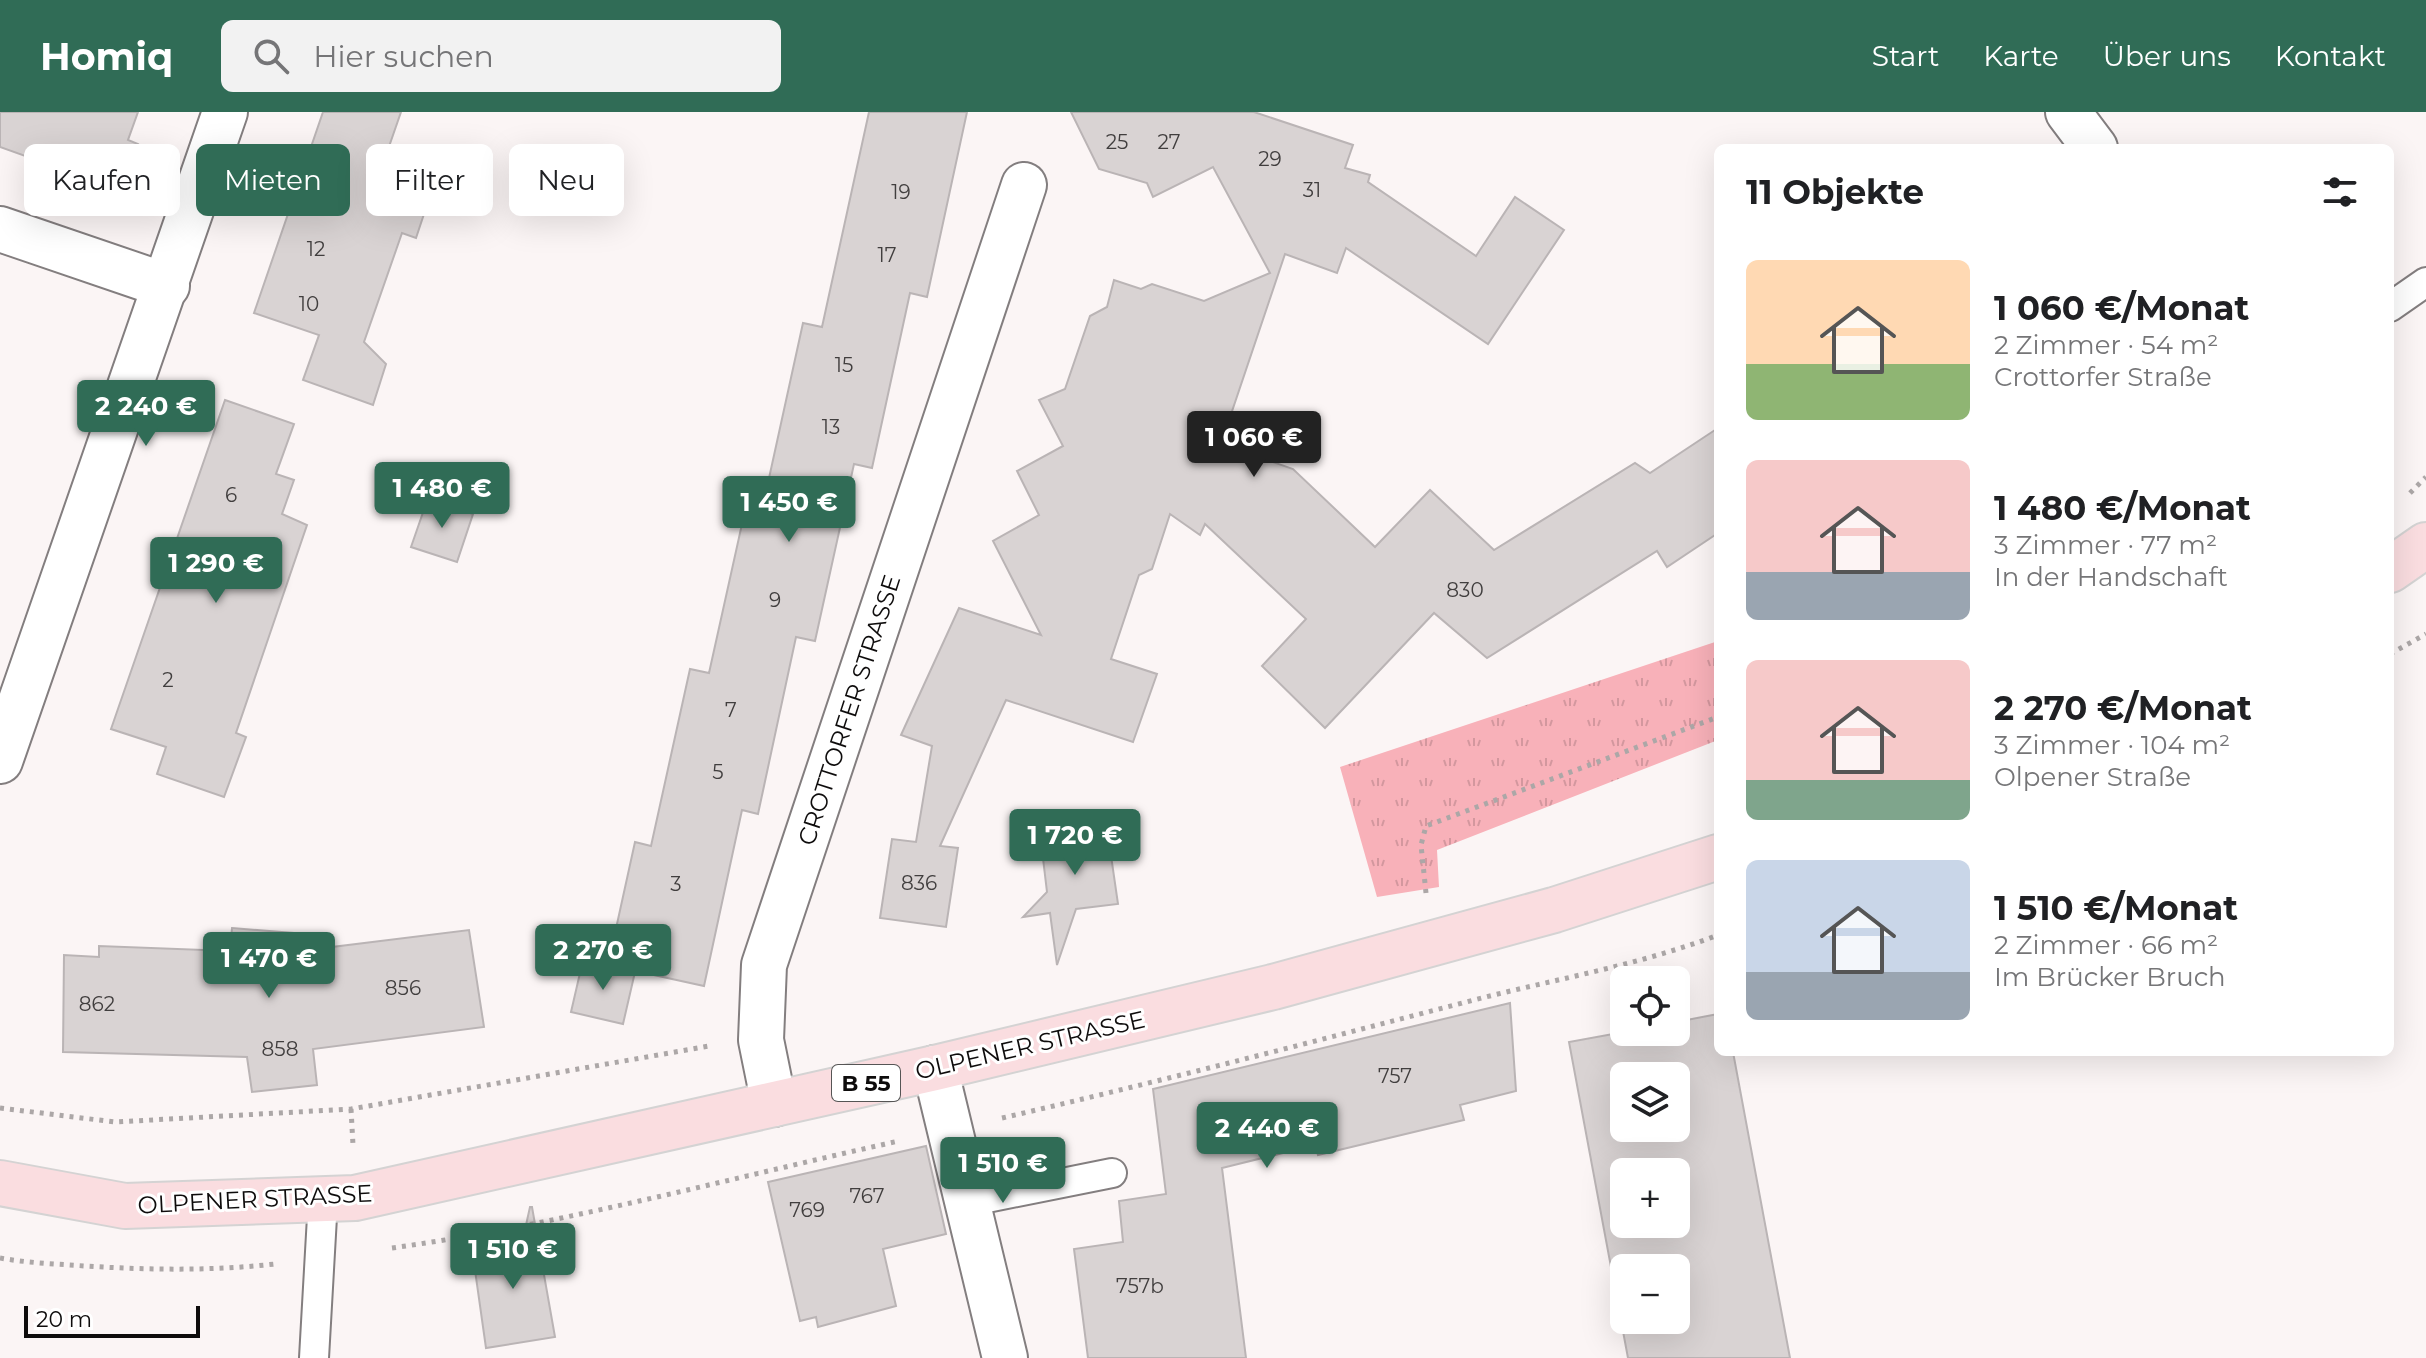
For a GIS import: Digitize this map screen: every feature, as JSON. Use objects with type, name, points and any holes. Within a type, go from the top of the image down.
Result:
[{"type":"main road","name":"OLPENER STRASSE","points":[[0,1183],[125,1206],[355,1198],[935,1068],[1273,987],[1554,910],[1714,858]]},
{"type":"street","points":[[0,761],[225,112]]},
{"type":"street","points":[[2068,112],[2092,144]]},
{"type":"street","name":"CROTTORFER STRASSE","points":[[774,1104],[761,1040],[764,965],[1024,185]]},
{"type":"street","points":[[0,229],[167,286]]},
{"type":"street","points":[[935,1068],[1005,1358]]},
{"type":"lane","points":[[2394,304],[2426,282]]},
{"type":"lane","points":[[967,1202],[1112,1173]]},
{"type":"lane","points":[[314,1358],[323,1199]]},
{"type":"path","points":[[2394,652],[2426,634]]},
{"type":"path","points":[[1427,897],[1421,845],[1426,826],[1714,718]]},
{"type":"path","points":[[0,1108],[115,1122],[351,1109],[682,1049],[761,1040]]},
{"type":"green space","points":[[1714,642],[1714,742],[1437,850],[1439,887],[1377,897],[1340,767]]},
{"type":"building","points":[[0,112],[138,112],[128,140],[138,144],[24,144],[24,155],[0,147]]},
{"type":"building","points":[[323,112],[401,112],[390,144],[366,144],[366,216],[423,216],[416,238],[402,233],[364,342],[386,364],[373,405],[303,380],[319,335],[254,313],[287,216],[350,216],[350,144],[312,144]]},
{"type":"building","points":[[869,112],[967,112],[927,297],[910,293],[872,468],[854,464],[815,641],[796,637],[758,814],[742,810],[704,986],[608,965],[635,842],[651,846],[690,669],[709,673],[748,497],[764,501],[803,323],[822,327]]},
{"type":"building","points":[[1071,112],[1254,112],[1353,145],[1345,168],[1370,175],[1368,182],[1476,256],[1515,197],[1564,230],[1488,344],[1346,248],[1337,273],[1285,254],[1221,444],[1293,469],[1375,547],[1430,490],[1494,550],[1635,463],[1650,473],[1714,431],[1714,536],[1667,567],[1657,551],[1487,658],[1434,613],[1325,728],[1262,666],[1306,619],[1205,524],[1200,535],[1170,514],[1152,569],[1139,575],[1111,659],[1157,674],[1133,742],[1006,700],[940,846],[958,848],[946,927],[880,918],[892,839],[916,842],[932,746],[901,735],[959,608],[1041,635],[993,541],[1039,515],[1017,471],[1063,446],[1039,400],[1065,389],[1090,316],[1107,307],[1114,280],[1141,289],[1152,284],[1204,301],[1270,273],[1213,167],[1153,197],[1147,183],[1099,169]]},
{"type":"building","points":[[225,400],[294,424],[276,474],[294,480],[282,514],[307,525],[236,733],[246,737],[224,797],[157,774],[166,747],[111,729]]},
{"type":"building","points":[[428,498],[473,514],[457,562],[411,547]]},
{"type":"building","points":[[1105,825],[1101,835],[1107,828],[1118,904],[1076,909],[1057,965],[1050,913],[1023,917],[1047,892],[1040,833]]},
{"type":"building","points":[[232,928],[293,933],[291,952],[469,930],[484,1027],[313,1049],[317,1085],[252,1092],[247,1057],[63,1052],[64,955],[99,957],[99,946],[230,951]]},
{"type":"building","points":[[583,960],[635,972],[623,1024],[571,1012]]},
{"type":"building","points":[[1510,1003],[1516,1091],[1460,1105],[1464,1120],[1318,1155],[1315,1145],[1222,1168],[1246,1358],[1088,1358],[1074,1249],[1123,1242],[1119,1201],[1166,1194],[1153,1089]]},
{"type":"building","points":[[1714,1015],[1714,1056],[1734,1056],[1790,1358],[1628,1358],[1624,1334],[1690,1334],[1690,1254],[1610,1254],[1610,1262],[1569,1042],[1610,1035],[1610,1046],[1690,1046],[1690,1019]]},
{"type":"building","points":[[926,1146],[946,1234],[883,1249],[896,1306],[818,1327],[816,1317],[800,1321],[768,1182]]},
{"type":"building","points":[[530,1207],[555,1337],[486,1348],[472,1249],[515,1240],[518,1261]]}]
